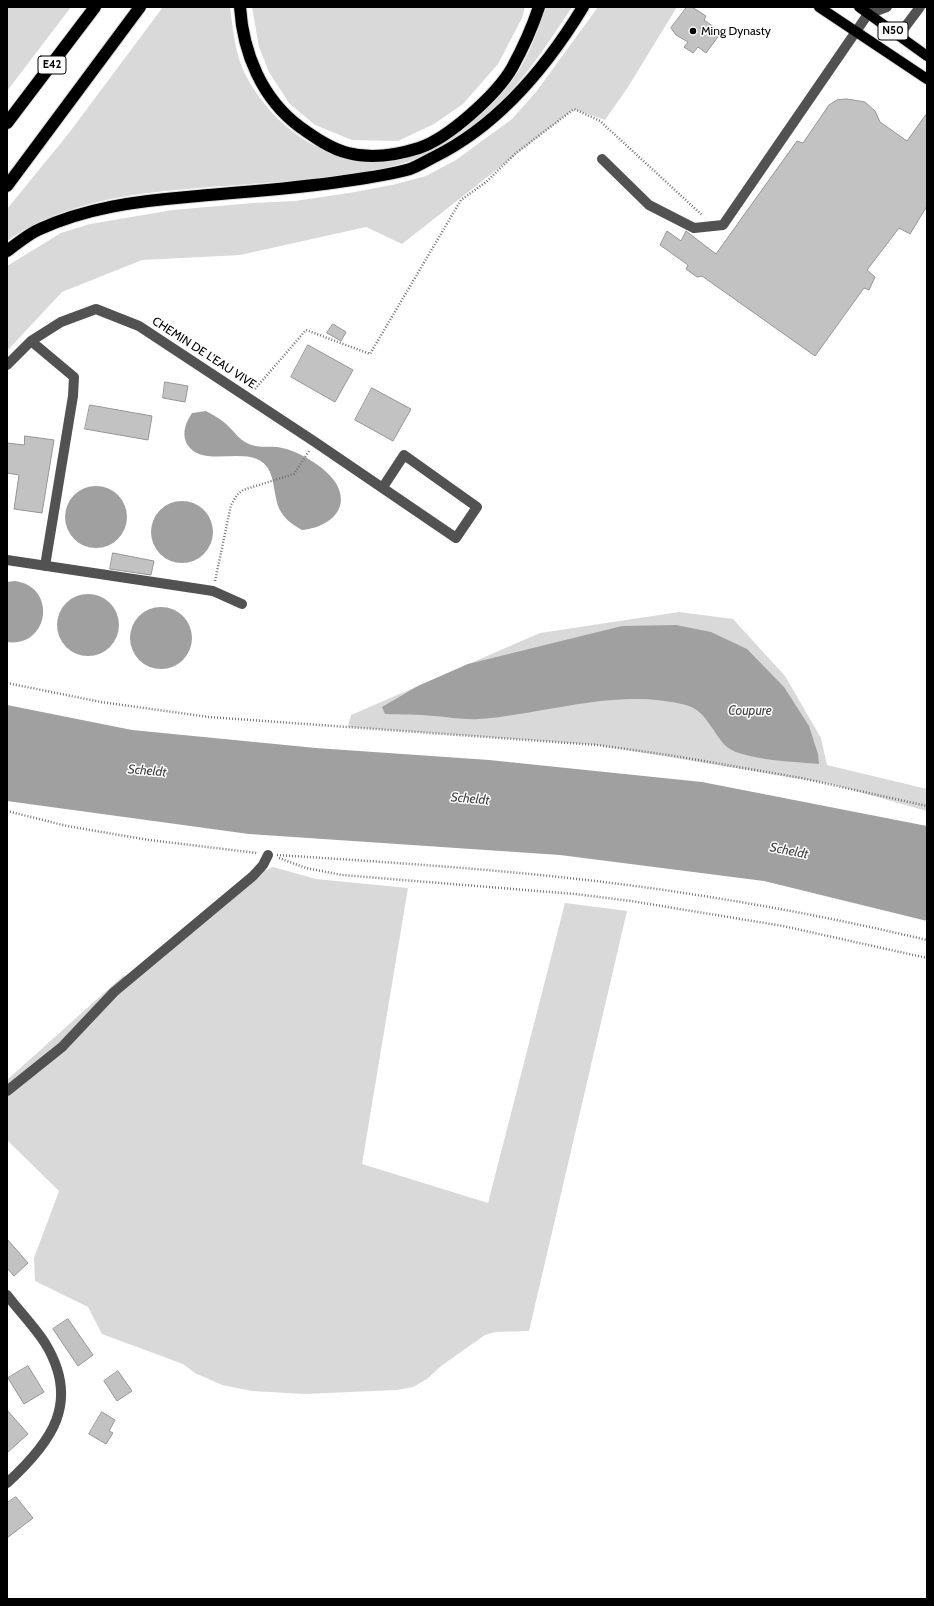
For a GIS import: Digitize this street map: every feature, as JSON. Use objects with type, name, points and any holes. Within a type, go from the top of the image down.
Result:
[{"type":"highway","name":"E42","points":[[7,123],[95,7]]},
{"type":"highway","points":[[7,186],[140,7]]},
{"type":"highway","points":[[240,7],[241,21],[250,62],[268,94],[288,118],[318,140],[348,153],[384,156],[420,147],[456,126],[491,96],[512,69],[530,33],[539,7]]},
{"type":"highway","points":[[7,251],[38,230],[71,216],[118,205],[165,199],[307,186],[368,178],[412,168],[451,149],[477,132],[507,106],[527,85],[571,27],[583,7]]},
{"type":"main road","name":"N50","points":[[819,7],[927,79]]},
{"type":"main road","name":"N50","points":[[859,7],[927,56]]},
{"type":"street","points":[[602,159],[649,205],[694,228],[723,225],[868,14],[887,7]]},
{"type":"street","points":[[899,35],[920,7]]},
{"type":"street","name":"CHEMIN DE L'EAU VIVE","points":[[7,365],[31,341],[61,322],[96,308],[139,326],[383,487],[456,538],[478,507],[404,455],[383,487]]},
{"type":"street","points":[[31,341],[74,378],[72,404],[45,566]]},
{"type":"street","points":[[7,560],[213,592],[242,604]]},
{"type":"street","points":[[7,1091],[62,1047],[114,992],[253,876],[263,865],[268,855]]},
{"type":"street","points":[[7,1295],[45,1343],[60,1378],[61,1409],[48,1440],[25,1466],[7,1482]]},
{"type":"path","points":[[248,397],[306,330],[370,354],[461,200],[486,182],[516,153],[574,109],[600,121],[705,218],[711,227]]},
{"type":"path","points":[[213,592],[231,505],[237,495],[243,490],[294,474],[309,452]]},
{"type":"path","points":[[7,683],[101,702],[209,717],[597,745],[667,754],[808,780],[927,806]]},
{"type":"path","points":[[7,811],[67,826],[149,840],[243,852]]},
{"type":"path","points":[[268,855],[468,869],[660,889],[809,914],[927,940]]},
{"type":"path","points":[[268,855],[306,868],[342,876],[574,894],[631,901],[783,926],[927,958]]},
{"type":"shaded area","points":[[7,7],[71,7],[7,91]]},
{"type":"shaded area","points":[[163,7],[230,7],[239,58],[245,74],[264,103],[286,126],[311,144],[338,155],[367,161],[398,159],[428,150],[458,134],[497,98],[518,73],[536,36],[546,7],[572,7],[533,64],[499,104],[462,133],[426,155],[390,167],[342,175],[165,191],[103,201],[63,212],[44,220],[7,241],[7,209],[69,133]]},
{"type":"shaded area","points":[[252,7],[525,7],[522,18],[498,64],[463,104],[434,124],[398,141],[352,140],[315,125],[289,103],[269,72],[259,47]]},
{"type":"shaded area","points":[[598,7],[677,7],[628,87],[605,120],[574,109],[402,244],[366,227],[240,255],[142,260],[62,292],[7,351],[7,266],[61,233],[90,224],[173,210],[295,201],[392,185],[426,176],[456,160],[512,119],[536,92]]},
{"type":"shaded area","points":[[679,612],[733,619],[785,676],[821,738],[827,765],[927,789],[927,811],[831,784],[597,745],[348,727],[351,715],[540,633]]},
{"type":"shaded area","points":[[273,867],[316,879],[408,888],[362,1164],[488,1203],[565,903],[627,911],[529,1331],[495,1332],[485,1335],[441,1366],[427,1379],[413,1387],[397,1390],[304,1394],[252,1391],[222,1385],[195,1373],[183,1364],[102,1334],[88,1307],[35,1281],[34,1258],[59,1191],[7,1140],[7,1080],[124,975],[130,984],[256,874]]},
{"type":"water","points":[[206,411],[224,422],[239,438],[245,442],[257,446],[278,447],[289,450],[305,457],[321,467],[337,485],[341,503],[338,511],[327,522],[311,529],[302,530],[290,522],[281,512],[271,475],[264,463],[257,459],[248,457],[208,456],[199,454],[192,450],[186,442],[184,435],[186,423],[192,413]]},
{"type":"water","points":[[96,486],[108,488],[118,495],[125,505],[127,517],[125,529],[118,539],[108,546],[96,548],[84,546],[74,539],[67,529],[65,517],[67,505],[74,495],[84,488]]},
{"type":"water","points":[[182,501],[194,503],[204,510],[211,520],[213,532],[211,544],[204,554],[194,561],[182,563],[170,561],[160,554],[153,544],[151,532],[153,520],[160,510],[170,503]]},
{"type":"water","points":[[15,581],[29,586],[38,594],[42,605],[43,616],[39,627],[32,636],[21,641],[7,642],[7,582]]},
{"type":"water","points":[[88,594],[100,596],[110,603],[117,613],[119,625],[117,637],[110,647],[100,654],[88,656],[76,654],[66,647],[59,637],[57,625],[59,613],[66,603],[76,596]]},
{"type":"water","points":[[161,607],[173,609],[183,616],[190,626],[192,638],[190,650],[183,660],[173,667],[161,669],[149,667],[139,660],[132,650],[130,638],[132,626],[139,616],[149,609]]},
{"type":"water","name":"Coupure","points":[[676,625],[711,632],[747,649],[784,687],[809,726],[818,754],[819,764],[757,758],[735,751],[727,747],[722,742],[699,712],[686,705],[660,700],[609,700],[479,719],[385,714],[382,707],[418,686],[468,664],[622,626]]},
{"type":"water","name":"Scheldt","points":[[7,705],[132,730],[316,748],[489,760],[702,782],[927,826],[927,921],[764,881],[560,855],[249,834],[7,801]]},
{"type":"building","name":"Ming Dynasty","points":[[687,7],[692,7],[706,16],[704,20],[714,27],[713,30],[720,34],[706,53],[698,47],[693,53],[684,47],[688,42],[676,35],[671,28]]},
{"type":"building","points":[[847,99],[865,102],[875,111],[880,122],[907,141],[927,113],[927,206],[910,234],[899,228],[867,270],[875,277],[869,290],[864,288],[815,356],[702,276],[697,277],[686,269],[688,265],[660,245],[667,231],[681,241],[686,231],[716,254],[797,141],[803,143],[829,105],[837,100]]},
{"type":"building","points":[[333,324],[346,332],[341,341],[327,333]]},
{"type":"building","points":[[308,345],[353,370],[335,402],[291,377]]},
{"type":"building","points":[[165,382],[188,386],[185,402],[163,398]]},
{"type":"building","points":[[372,388],[411,409],[393,441],[355,420]]},
{"type":"building","points":[[90,405],[152,416],[148,440],[85,429]]},
{"type":"building","points":[[25,436],[54,440],[42,513],[14,509],[19,475],[7,473],[7,443],[24,445]]},
{"type":"building","points":[[113,553],[154,561],[151,575],[110,569]]},
{"type":"building","points":[[7,1239],[28,1263],[14,1276],[7,1268]]},
{"type":"building","points":[[68,1319],[93,1355],[78,1366],[53,1329]]},
{"type":"building","points":[[28,1366],[44,1392],[24,1404],[8,1378]]},
{"type":"building","points":[[118,1371],[132,1391],[117,1401],[104,1381]]},
{"type":"building","points":[[7,1410],[28,1434],[7,1453]]},
{"type":"building","points":[[102,1412],[115,1420],[109,1431],[113,1433],[106,1444],[89,1434]]},
{"type":"building","points":[[16,1497],[33,1518],[7,1538],[7,1503]]},
{"type":"place","name":"Ming Dynasty","points":[[693,31]]}]
